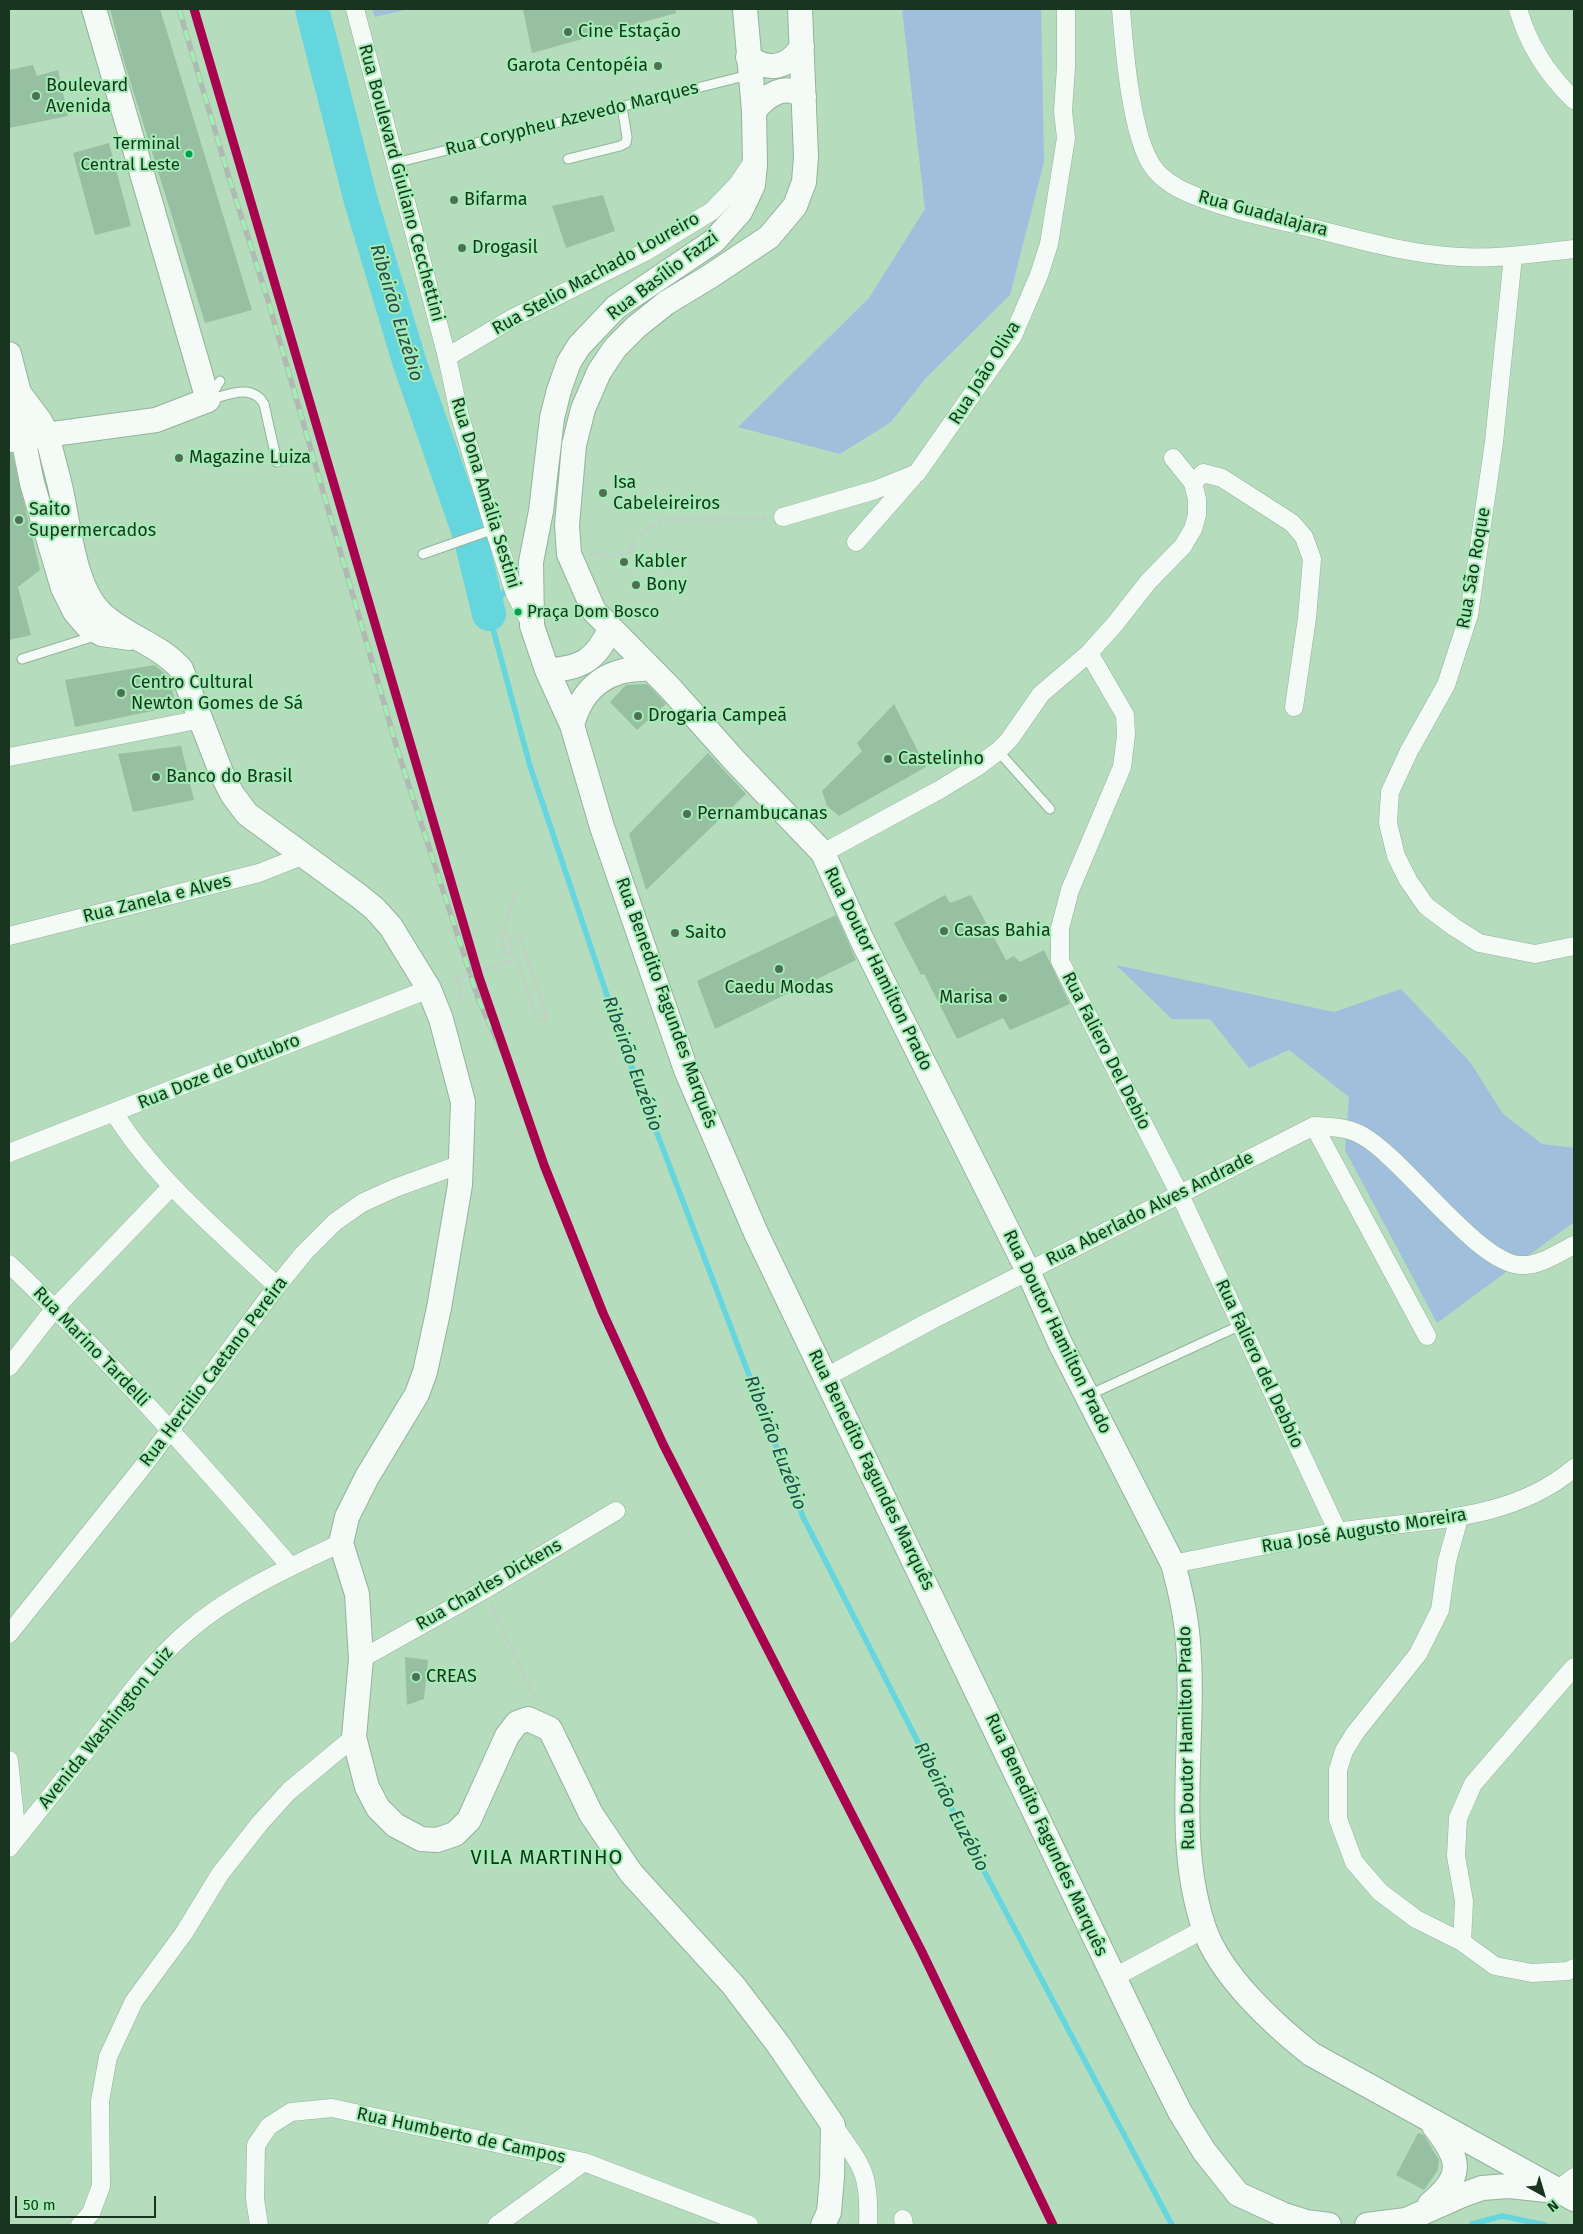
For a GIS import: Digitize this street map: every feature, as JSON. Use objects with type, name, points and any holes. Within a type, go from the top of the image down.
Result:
[{"type":"main road","points":[[16,439],[156,420],[214,391],[94,9]]},
{"type":"main road","name":"Rua Basílio Fazzi","points":[[532,626],[531,562],[541,511],[552,418],[569,362],[579,346],[616,307],[714,241],[740,212],[754,185],[754,111],[745,9]]},
{"type":"main road","name":"Rua Basílio Fazzi","points":[[569,554],[567,525],[574,445],[583,409],[599,372],[615,348],[636,327],[666,303],[769,237],[795,206],[804,182],[806,157],[800,9]]},
{"type":"main road","points":[[749,66],[760,65],[771,68],[790,61],[802,46]]},
{"type":"main road","points":[[754,111],[765,99],[778,91],[790,90],[804,97]]},
{"type":"main road","points":[[9,354],[19,393],[20,423],[16,439],[63,588],[80,619],[118,632],[170,656],[181,669],[232,794],[247,814],[376,909],[390,927],[430,989],[441,1019],[463,1102],[460,1185],[454,1228],[425,1372],[416,1394],[367,1477],[348,1517],[341,1543],[357,1594],[361,1659],[354,1737],[367,1787],[378,1808],[395,1825],[421,1839],[437,1840],[455,1834],[469,1820],[508,1736],[517,1723],[528,1719],[550,1729],[591,1814],[631,1872],[733,1985],[778,2044],[833,2125],[829,2212],[823,2225]]},
{"type":"main road","points":[[19,393],[40,421],[47,434],[85,591],[118,632]]},
{"type":"main road","name":"Rua Doutor Hamilton Prado","points":[[569,554],[594,611],[651,669],[768,797],[823,853],[866,947],[1028,1271],[1060,1343],[1174,1564],[1183,1602],[1188,1642],[1189,1870],[1204,1929],[1215,1951],[1253,2003],[1282,2031],[1311,2054],[1428,2119],[1568,2189]]},
{"type":"main road","name":"Rua Benedito Fagundes Marquês","points":[[532,626],[547,670],[572,725],[602,827],[686,1070],[756,1233],[1113,1978],[1180,2112],[1204,2151],[1238,2194],[1284,2215],[1328,2225]]},
{"type":"main road","points":[[547,670],[570,668],[583,663],[595,655],[610,629]]},
{"type":"main road","points":[[572,725],[579,704],[598,683],[608,676],[629,670],[651,669]]},
{"type":"main road","points":[[1412,2221],[1445,2192],[1453,2178],[1455,2166],[1455,2155],[1450,2145],[1428,2119]]},
{"type":"main road","points":[[1368,2225],[1412,2221],[1460,2196],[1482,2188],[1508,2186],[1568,2189]]},
{"type":"main road","points":[[1238,2194],[1266,2225]]},
{"type":"street","name":"Rua Boulevard Giuliano Cecchettini","points":[[355,9],[447,357]]},
{"type":"street","name":"Rua João Oliva","points":[[856,542],[917,473],[1013,336],[1039,275],[1049,244],[1066,138],[1063,111],[1066,67],[1066,9]]},
{"type":"street","name":"Rua Guadalajara","points":[[1121,9],[1125,58],[1138,129],[1146,156],[1162,177],[1190,194],[1228,208],[1382,245],[1461,258],[1512,256]]},
{"type":"street","points":[[1518,9],[1524,28],[1535,51],[1559,85],[1574,100]]},
{"type":"street","name":"Rua Stelio Machado Loureiro","points":[[447,357],[513,318],[645,252],[712,211],[737,185],[755,158]]},
{"type":"street","points":[[1512,256],[1574,249]]},
{"type":"street","name":"Rua São Roque","points":[[1512,256],[1494,442],[1469,615],[1446,685],[1409,751],[1390,792],[1388,823],[1396,856],[1408,880],[1426,906],[1454,927],[1479,943],[1535,954],[1574,946]]},
{"type":"street","name":"Rua Dona Amália Sestini","points":[[447,357],[459,413],[494,529],[515,594],[532,626]]},
{"type":"street","points":[[823,853],[978,767],[1009,740],[1040,694],[1089,653],[1148,582],[1183,546],[1193,528],[1197,514],[1197,499],[1193,483],[1172,458]]},
{"type":"street","points":[[783,517],[875,490],[917,473]]},
{"type":"street","points":[[1193,483],[1202,473],[1222,478],[1292,523],[1304,537],[1312,559],[1307,618],[1294,707]]},
{"type":"street","name":"Rua Faliero Del Debio","points":[[1089,653],[1125,715],[1126,735],[1122,767],[1070,890],[1060,928],[1060,961],[1180,1195]]},
{"type":"street","points":[[9,757],[202,719]]},
{"type":"street","name":"Rua Zanela e Alves","points":[[9,936],[259,873],[302,856]]},
{"type":"street","name":"Rua Doze de Outubro","points":[[9,1154],[430,989]]},
{"type":"street","points":[[115,1114],[138,1147],[172,1186],[277,1286]]},
{"type":"street","points":[[1314,1126],[1345,1129],[1374,1143],[1477,1243],[1503,1260],[1521,1265],[1545,1260],[1574,1245]]},
{"type":"street","points":[[1314,1126],[1427,1336]]},
{"type":"street","name":"Rua Aberlado Alves Andrade","points":[[826,1377],[1028,1271],[1314,1126]]},
{"type":"street","name":"Rua Hercilio Caetano Pereira","points":[[9,1634],[141,1469],[277,1286],[335,1222],[355,1208],[395,1188],[460,1164]]},
{"type":"street","points":[[9,1367],[55,1308],[172,1186]]},
{"type":"street","name":"Rua Faliero del Debbio","points":[[1180,1195],[1338,1532]]},
{"type":"street","name":"Rua Marino Tardelli","points":[[9,1264],[55,1308],[170,1428],[290,1566]]},
{"type":"street","name":"Rua José Augusto Moreira","points":[[1174,1564],[1338,1532],[1459,1518],[1530,1496],[1556,1483],[1574,1468]]},
{"type":"street","name":"Rua Charles Dickens","points":[[361,1659],[484,1590],[616,1510]]},
{"type":"street","points":[[1459,1518],[1447,1561],[1440,1610],[1418,1654],[1355,1733],[1344,1751],[1338,1770],[1338,1819],[1354,1862],[1380,1892],[1416,1919],[1462,1942],[1495,1966],[1532,1973],[1568,1971],[1574,1968]]},
{"type":"street","name":"Avenida Washington Luiz","points":[[13,1843],[124,1701],[163,1655],[187,1632],[222,1605],[290,1566],[341,1543]]},
{"type":"street","points":[[1462,1942],[1464,1901],[1456,1856],[1458,1818],[1473,1784],[1574,1667]]},
{"type":"street","points":[[80,2225],[91,2213],[101,2186],[100,2101],[108,2057],[134,2001],[184,1933],[220,1874],[260,1823],[289,1791],[354,1737]]},
{"type":"street","points":[[9,1760],[13,1843]]},
{"type":"street","points":[[1113,1978],[1204,1929]]},
{"type":"street","name":"Rua Humberto de Campos","points":[[259,2225],[255,2199],[256,2145],[269,2126],[292,2112],[332,2108],[584,2162],[748,2225]]},
{"type":"street","points":[[833,2125],[860,2164],[867,2180],[869,2194],[868,2225]]},
{"type":"street","points":[[497,2225],[584,2162]]},
{"type":"lane","name":"Rua Corypheu Azevedo Marques","points":[[395,163],[622,106],[749,66]]},
{"type":"lane","points":[[568,159],[626,143],[627,137],[622,106]]},
{"type":"lane","points":[[214,391],[253,392],[259,396],[264,404],[277,462]]},
{"type":"lane","points":[[423,554],[494,529]]},
{"type":"lane","points":[[22,659],[118,632]]},
{"type":"lane","points":[[998,751],[1050,809]]},
{"type":"lane","points":[[1087,1396],[1240,1324]]},
{"type":"path","points":[[597,554],[616,556],[630,550],[635,537],[664,520],[783,517]]},
{"type":"path","points":[[457,978],[518,959],[535,1016],[540,1021],[545,1019],[546,1014],[520,936],[510,938],[512,952],[505,955],[502,940],[515,893]]},
{"type":"path","points":[[484,1590],[550,1729]]},
{"type":"shaded area","points":[[372,9],[409,9],[375,17]]},
{"type":"shaded area","points":[[902,9],[1041,9],[1044,162],[1010,295],[925,379],[891,422],[840,454],[738,427],[869,298],[925,209]]},
{"type":"shaded area","points":[[1116,965],[1334,1012],[1401,989],[1470,1062],[1503,1114],[1542,1144],[1574,1148],[1574,1222],[1437,1323],[1345,1150],[1349,1097],[1289,1050],[1249,1068],[1210,1019],[1172,1019]]},
{"type":"building","points":[[110,9],[160,9],[252,310],[205,323],[123,58]]},
{"type":"building","name":"Cine Estação","points":[[523,9],[676,9],[676,13],[532,53]]},
{"type":"building","name":"Boulevard Avenida","points":[[33,65],[37,76],[58,70],[68,116],[9,128],[9,70]]},
{"type":"building","points":[[109,143],[131,226],[95,235],[73,153]]},
{"type":"building","points":[[603,195],[615,231],[566,248],[552,206]]},
{"type":"building","name":"Saito Supermercados","points":[[9,453],[12,453],[40,570],[18,587],[31,635],[9,640]]},
{"type":"building","name":"Centro Cultural Newton Gomes de Sá","points":[[155,665],[169,677],[176,706],[75,727],[65,680]]},
{"type":"building","name":"Drogaria Campeã","points":[[647,684],[666,704],[637,730],[610,702],[626,685]]},
{"type":"building","name":"Castelinho","points":[[894,704],[926,767],[839,816],[827,806],[822,791],[862,751],[857,743]]},
{"type":"building","name":"Banco do Brasil","points":[[181,746],[194,800],[133,812],[118,754]]},
{"type":"building","name":"Pernambucanas","points":[[708,753],[746,794],[646,890],[629,834]]},
{"type":"building","points":[[945,895],[950,903],[971,895],[1006,960],[1014,956],[1020,962],[1044,950],[1070,1004],[1010,1030],[1003,1018],[957,1039],[924,974],[921,975],[894,923]]},
{"type":"building","name":"Caedu Modas","points":[[836,915],[856,960],[715,1029],[697,981]]},
{"type":"building","name":"CREAS","points":[[405,1657],[428,1660],[424,1699],[407,1705]]},
{"type":"building","points":[[1418,2133],[1424,2135],[1439,2160],[1438,2170],[1424,2190],[1396,2175]]},
{"type":"waterway","name":"Ribeirão Euzébio","points":[[312,9],[361,201],[410,364],[470,536],[489,614]]},
{"type":"waterway","name":"Ribeirão Euzébio","points":[[504,592],[489,614],[530,766],[625,1049],[803,1517],[975,1854],[1172,2225]]},
{"type":"waterway","points":[[1472,2224],[1502,2216],[1545,2225]]},
{"type":"railway","points":[[179,9],[267,297],[399,755],[479,1001],[509,1065]]},
{"type":"transit line","points":[[194,9],[479,977],[544,1165],[603,1313],[663,1444],[922,1952],[1053,2225]]},
{"type":"place","name":"Cine Estação","points":[[568,32]]},
{"type":"place","name":"Garota Centopéia","points":[[658,66]]},
{"type":"place","name":"Boulevard Avenida","points":[[36,96]]},
{"type":"place","name":"Terminal Central Leste","points":[[189,154]]},
{"type":"place","name":"Bifarma","points":[[454,200]]},
{"type":"place","name":"Drogasil","points":[[462,248]]},
{"type":"place","name":"Magazine Luiza","points":[[179,458]]},
{"type":"place","name":"Isa Cabeleireiros","points":[[603,493]]},
{"type":"place","name":"Saito Supermercados","points":[[19,520]]},
{"type":"place","name":"Kabler","points":[[624,562]]},
{"type":"place","name":"Bony","points":[[636,585]]},
{"type":"place","name":"Praça Dom Bosco","points":[[518,612]]},
{"type":"place","name":"Centro Cultural Newton Gomes de Sá","points":[[121,693]]},
{"type":"place","name":"Drogaria Campeã","points":[[638,716]]},
{"type":"place","name":"Castelinho","points":[[888,759]]},
{"type":"place","name":"Banco do Brasil","points":[[156,777]]},
{"type":"place","name":"Pernambucanas","points":[[687,814]]},
{"type":"place","name":"Casas Bahia","points":[[944,931]]},
{"type":"place","name":"Saito","points":[[675,933]]},
{"type":"place","name":"Caedu Modas","points":[[779,969]]},
{"type":"place","name":"Marisa","points":[[1003,998]]},
{"type":"place","name":"CREAS","points":[[416,1677]]},
{"type":"district","name":"VILA MARTINHO","points":[[547,1858]]}]
